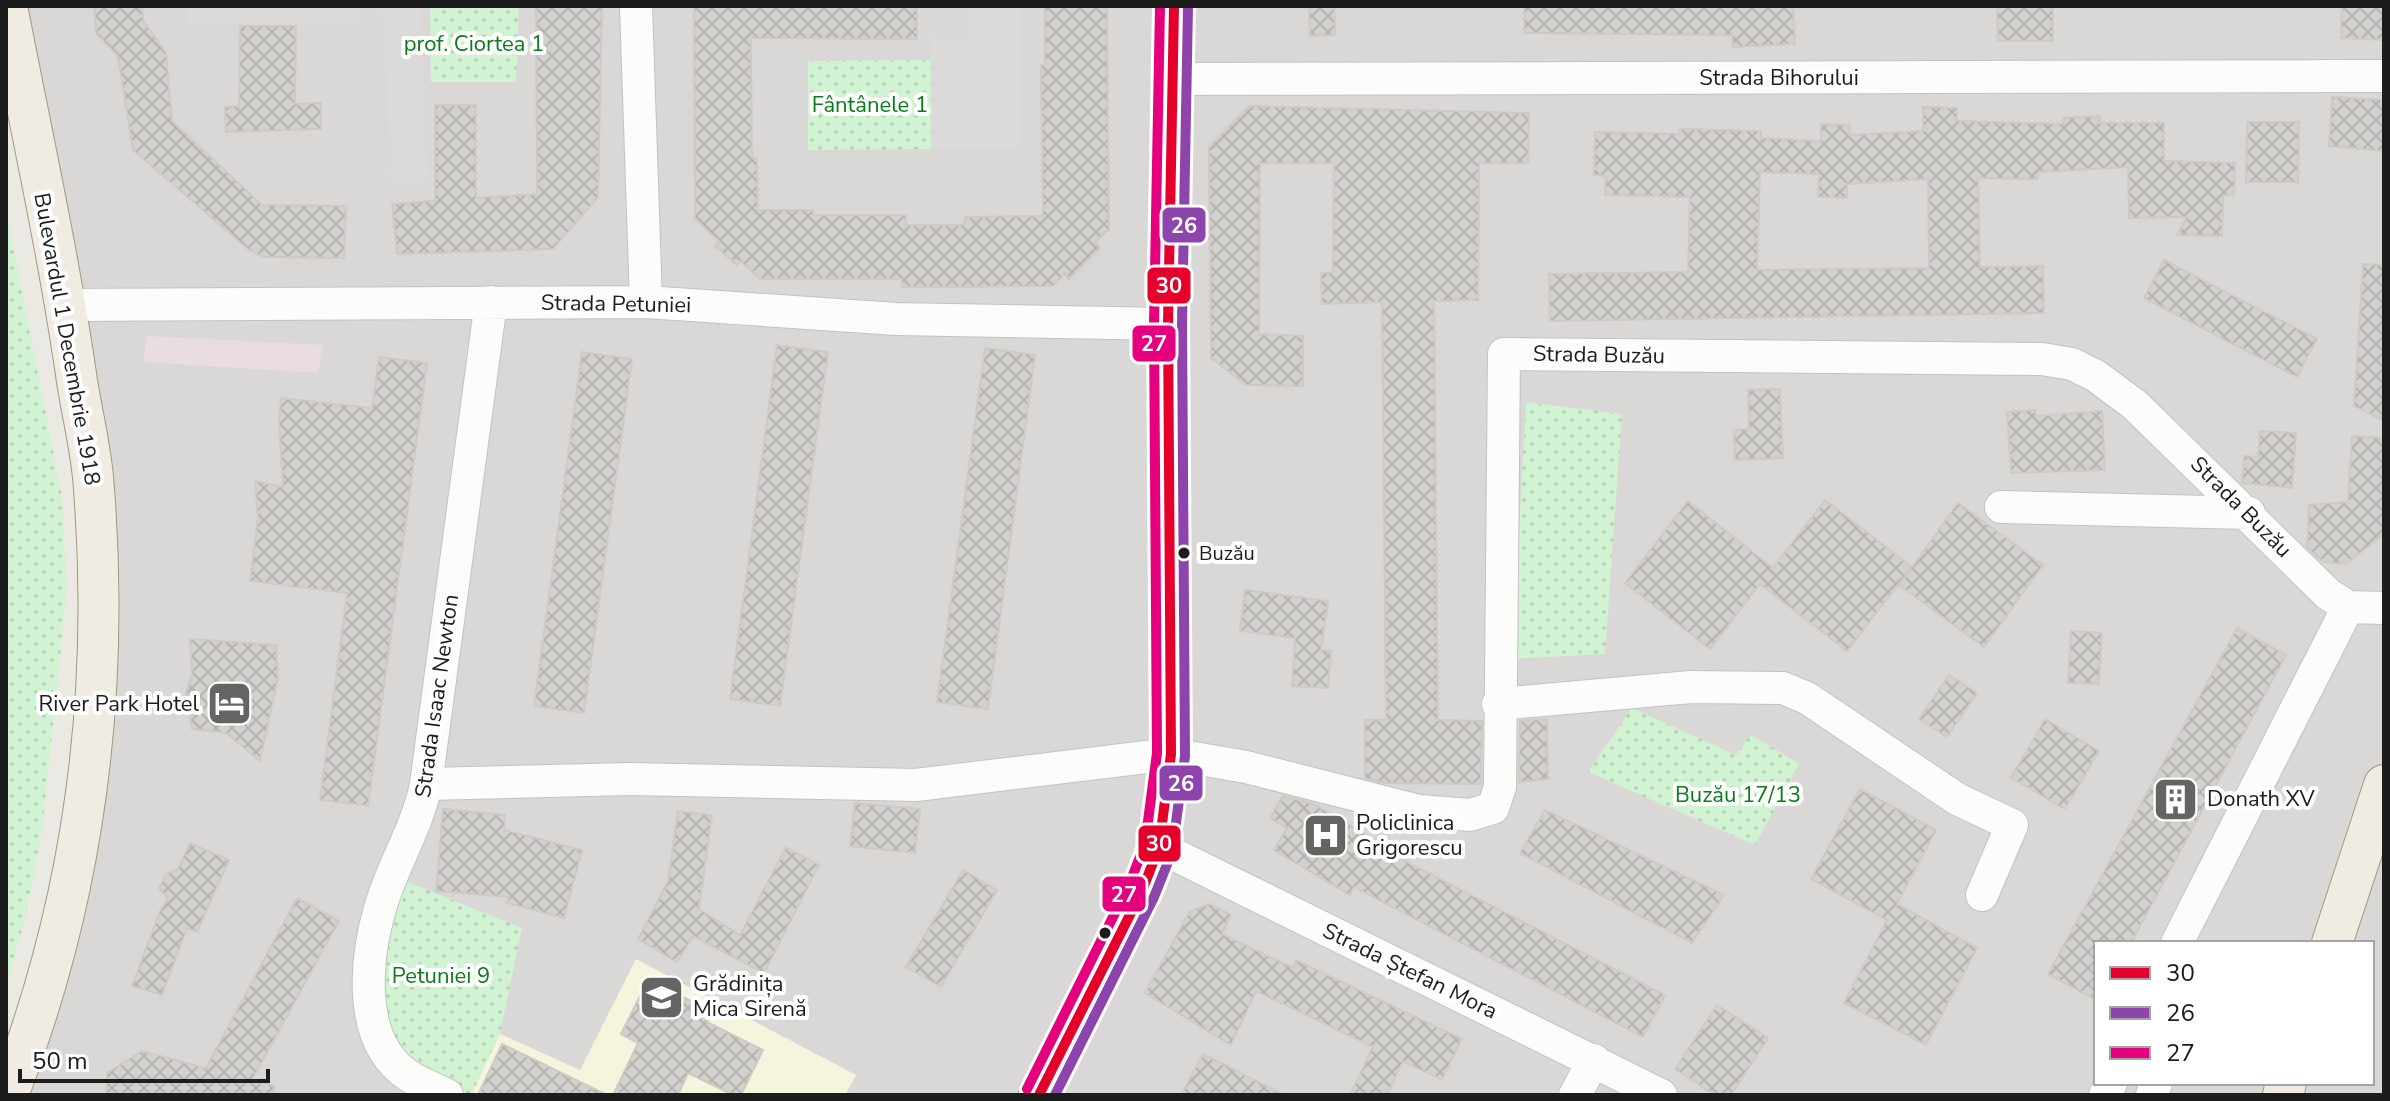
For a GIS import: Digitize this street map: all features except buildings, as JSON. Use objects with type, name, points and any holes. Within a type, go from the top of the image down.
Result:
[{"type":"main road","name":"Bulevardul 1 Decembrie 1918","points":[[7,6],[93,475],[99,658],[96,719],[73,880],[59,944],[31,1037],[8,1095]]},
{"type":"main road","points":[[1039,1095],[1142,891],[1159,847],[1171,754],[1168,324],[1174,6]]},
{"type":"main road","points":[[2333,941],[2384,785]]},
{"type":"street","points":[[636,6],[646,302]]},
{"type":"street","name":"Strada Bihorului","points":[[1175,79],[2384,76]]},
{"type":"street","name":"Strada Isaac Newton","points":[[447,1095],[406,1075],[380,1044],[368,1006],[374,942],[383,900],[415,825],[426,784],[491,302]]},
{"type":"street","name":"Strada Petuniei","points":[[64,305],[646,302],[896,319],[1168,324]]},
{"type":"street","name":"Strada Buzău","points":[[1171,754],[1246,767],[1419,811],[1470,815],[1493,808],[1500,787],[1498,704],[1504,354],[2042,359],[2072,364],[2096,376],[2135,405],[2249,513],[2328,594],[2348,607]]},
{"type":"street","points":[[2001,507],[2249,513]]},
{"type":"street","points":[[2178,941],[2348,607],[2384,608]]},
{"type":"street","points":[[1498,704],[1691,687],[1783,688],[1807,698],[1957,799],[2012,825],[1982,895]]},
{"type":"street","points":[[426,784],[629,779],[916,785],[1171,754]]},
{"type":"street","name":"Strada Ștefan Mora","points":[[1159,847],[1661,1095]]},
{"type":"street","points":[[1575,1095],[1594,1060]]},
{"type":"shaded area","points":[[7,6],[2384,6],[2384,1095],[8,1095],[99,658]]},
{"type":"shaded area","points":[[187,6],[359,6],[360,24],[188,23]]},
{"type":"shaded area","points":[[383,6],[419,6],[428,181],[392,184]]},
{"type":"shaded area","points":[[970,6],[1021,6],[1021,149],[931,149],[931,39],[970,39]]},
{"type":"shaded area","points":[[146,336],[323,345],[318,373],[144,362]]},
{"type":"shaded area","name":"Grădinița Mica Sirenă","points":[[636,959],[856,1075],[845,1095],[471,1095],[500,1034],[580,1070]]},
{"type":"green space","name":"prof. Ciortea 1","points":[[430,6],[519,6],[516,82],[431,82]]},
{"type":"green space","name":"Fântânele 1","points":[[931,60],[931,149],[808,150],[808,61]]},
{"type":"green space","points":[[6,211],[62,497],[67,587],[42,831],[25,918],[6,987]]},
{"type":"green space","points":[[1526,402],[1622,414],[1605,654],[1512,659]]},
{"type":"green space","name":"Buzău 17/13","points":[[1632,708],[1736,755],[1751,735],[1799,764],[1755,845],[1588,772]]},
{"type":"green space","name":"Petuniei 9","points":[[393,876],[522,928],[500,1034],[471,1095],[447,1095],[380,1044],[374,942]]},
{"type":"transit line","name":"27","points":[[1027,1089],[1129,885],[1145,844],[1157,753],[1154,324],[1160,6]]},
{"type":"transit line","name":"30","points":[[1039,1095],[1142,891],[1159,847],[1171,754],[1168,324],[1174,6]]},
{"type":"transit line","name":"26","points":[[1055,1095],[1154,897],[1172,852],[1185,756],[1182,324],[1188,6]]},
{"type":"place","name":"Buzău","points":[[1184,553]]},
{"type":"place","name":"River Park Hotel","points":[[230,704]]},
{"type":"place","name":"Donath XV","points":[[2176,799]]},
{"type":"place","name":"Policlinica Grigorescu","points":[[1325,836]]},
{"type":"place","name":"Grădinița Mica Sirenă","points":[[662,997]]}]
